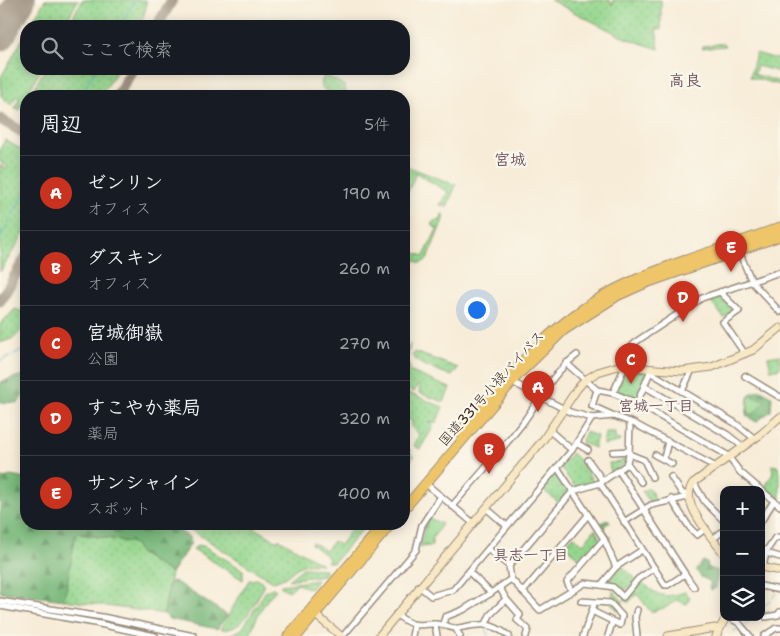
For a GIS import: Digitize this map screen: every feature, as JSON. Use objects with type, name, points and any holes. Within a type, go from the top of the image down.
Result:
[{"type":"highway","name":"国道331号小禄バイパス","points":[[737,248],[780,227]]},
{"type":"highway","name":"国道331号小禄バイパス","points":[[410,493],[509,380],[564,330],[617,296],[672,272],[737,248],[780,236]]},
{"type":"highway","name":"国道331号小禄バイパス","points":[[410,502],[509,380]]},
{"type":"highway","points":[[297,636],[313,612],[379,530]]},
{"type":"highway","points":[[288,636],[313,612],[387,530]]},
{"type":"street","points":[[737,248],[752,282],[780,312]]},
{"type":"street","points":[[613,393],[624,366],[626,351],[637,341],[702,298],[780,273]]},
{"type":"street","points":[[720,292],[739,311],[723,322],[745,354]]},
{"type":"street","points":[[379,636],[550,431],[585,380],[605,369],[624,366],[671,371],[712,367],[745,354],[780,328]]},
{"type":"street","points":[[452,506],[523,423],[566,363],[577,355]]},
{"type":"street","points":[[566,363],[597,390],[613,393],[637,403],[686,430],[729,458],[740,472],[755,486]]},
{"type":"street","points":[[682,391],[692,370]]},
{"type":"street","points":[[637,403],[650,372],[735,423],[755,438]]},
{"type":"street","points":[[745,376],[780,397]]},
{"type":"street","points":[[509,380],[564,409],[592,418],[614,416]]},
{"type":"street","points":[[644,386],[728,434],[743,447]]},
{"type":"street","points":[[597,390],[592,406],[630,422],[716,466]]},
{"type":"street","points":[[720,549],[691,507],[688,496],[694,483],[780,417]]},
{"type":"street","points":[[419,586],[431,596],[453,590],[578,444],[592,418]]},
{"type":"street","points":[[509,566],[573,491],[601,482],[619,471],[627,463],[630,422]]},
{"type":"street","points":[[550,431],[572,450]]},
{"type":"street","points":[[664,458],[668,441]]},
{"type":"street","points":[[578,444],[588,450]]},
{"type":"street","points":[[614,452],[629,453],[644,460],[652,476]]},
{"type":"street","points":[[655,455],[664,458],[672,464]]},
{"type":"street","points":[[588,460],[624,522],[665,584],[668,585],[685,574]]},
{"type":"street","points":[[627,463],[641,482]]},
{"type":"street","points":[[557,467],[604,539],[616,567]]},
{"type":"street","points":[[619,471],[694,587]]},
{"type":"street","points":[[671,478],[682,493],[688,496]]},
{"type":"street","points":[[425,483],[473,523]]},
{"type":"street","points":[[694,483],[705,502],[720,517]]},
{"type":"street","points":[[765,494],[780,506]]},
{"type":"street","points":[[313,612],[342,636],[416,550],[422,525],[441,496]]},
{"type":"street","points":[[624,522],[657,502],[688,496]]},
{"type":"street","points":[[671,499],[690,528],[697,535],[706,528]]},
{"type":"street","points":[[765,515],[774,501]]},
{"type":"street","points":[[486,508],[507,526]]},
{"type":"street","points":[[523,592],[588,515]]},
{"type":"street","points":[[713,539],[723,531]]},
{"type":"street","points":[[780,537],[776,538],[765,551],[780,557]]},
{"type":"street","points":[[570,590],[567,582],[604,539]]},
{"type":"street","points":[[488,549],[509,566],[512,579],[540,610],[570,590],[585,583],[613,587],[622,597],[638,579],[654,568]]},
{"type":"street","points":[[601,585],[616,567],[642,550]]},
{"type":"street","points":[[765,568],[780,571]]},
{"type":"street","points":[[469,572],[491,593]]},
{"type":"street","points":[[443,625],[445,617],[463,610],[512,579]]},
{"type":"street","points":[[765,587],[780,590]]},
{"type":"street","points":[[500,588],[516,618],[528,629],[526,636]]},
{"type":"street","points":[[486,624],[490,615],[506,599]]},
{"type":"street","points":[[0,601],[194,636]]},
{"type":"street","points":[[581,602],[594,604],[601,602],[609,603],[622,616],[620,625],[612,623],[592,611]]},
{"type":"street","points":[[583,636],[594,604]]},
{"type":"street","points":[[0,606],[95,622],[152,636],[150,628]]},
{"type":"street","points":[[516,618],[526,610]]},
{"type":"street","points":[[637,636],[635,616],[638,610]]},
{"type":"street","points":[[766,617],[778,615],[780,612]]},
{"type":"street","points":[[396,614],[407,624],[414,626],[435,624],[456,629],[468,625],[486,624],[496,627],[509,636]]},
{"type":"street","points":[[671,635],[715,628],[718,633],[725,621]]},
{"type":"street","points":[[735,621],[750,636]]},
{"type":"street","points":[[608,636],[612,623]]},
{"type":"street","points":[[435,624],[437,636]]},
{"type":"street","points":[[412,636],[414,626]]},
{"type":"street","points":[[495,634],[496,627]]},
{"type":"street","points":[[764,636],[776,628],[780,628]]},
{"type":"street","points":[[456,629],[460,636]]},
{"type":"green space","points":[[45,0],[78,0],[67,20],[33,20]]},
{"type":"green space","points":[[82,0],[146,0],[142,20],[71,20]]},
{"type":"green space","points":[[550,0],[610,0],[611,4],[613,4],[613,0],[661,0],[661,30],[656,29],[659,49],[625,38]]},
{"type":"green space","points":[[724,43],[726,46],[702,48],[703,46]]},
{"type":"green space","points":[[20,44],[20,75],[38,75],[30,90],[20,90],[19,110],[15,108],[19,98],[16,96],[11,105],[1,96],[1,77]]},
{"type":"green space","points":[[756,53],[780,60],[780,72],[757,66],[754,74],[780,82],[780,85],[750,77]]},
{"type":"green space","points":[[42,75],[114,75],[105,90],[33,90]]},
{"type":"green space","points":[[326,75],[345,86],[346,90],[325,90],[320,84]]},
{"type":"green space","points":[[5,140],[20,149],[20,240],[0,272],[0,165],[7,169],[8,167],[0,162],[0,149]]},
{"type":"green space","points":[[410,167],[456,185],[447,207],[440,205],[448,192],[416,173],[410,187]]},
{"type":"green space","points":[[442,214],[445,215],[427,260],[420,263],[410,257],[410,255],[415,253],[424,256],[437,229],[431,224],[435,220],[440,221]]},
{"type":"green space","points":[[719,295],[734,309],[724,318],[708,299]]},
{"type":"green space","points":[[15,309],[20,311],[20,332],[14,338],[0,343],[0,324]]},
{"type":"green space","points":[[415,352],[458,368],[452,376],[421,364],[412,356]]},
{"type":"green space","points":[[780,355],[780,368],[771,370],[768,357]]},
{"type":"green space","points":[[625,370],[649,372],[636,400],[618,394],[616,390]]},
{"type":"green space","points":[[410,371],[450,388],[444,402],[419,393],[420,386],[418,385],[414,392],[410,390]]},
{"type":"green space","points":[[20,376],[20,400],[18,403],[0,402],[0,382]]},
{"type":"green space","points":[[761,390],[772,396],[771,411],[756,422],[746,415],[748,399],[751,394]]},
{"type":"green space","points":[[410,394],[443,407],[436,423],[428,422],[434,426],[420,449],[414,446],[419,434],[411,427],[412,421],[410,420]]},
{"type":"green space","points":[[752,395],[765,401],[753,415],[748,412],[748,399]]},
{"type":"green space","points":[[586,432],[597,436],[594,448],[581,442]]},
{"type":"green space","points":[[605,433],[615,433],[615,439],[620,440],[619,442],[603,445]]},
{"type":"green space","points":[[410,453],[414,456],[410,462]]},
{"type":"green space","points":[[572,453],[581,462],[594,483],[575,487],[560,467]]},
{"type":"green space","points":[[628,453],[625,464],[611,473],[609,463],[622,462],[622,454]]},
{"type":"green space","points":[[772,465],[777,466],[780,472],[780,503],[765,491],[773,472]]},
{"type":"green space","points":[[556,472],[569,490],[559,503],[542,489]]},
{"type":"green space","points":[[11,476],[20,478],[20,530],[178,530],[189,537],[191,543],[171,573],[139,553],[136,545],[131,542],[76,533],[64,600],[0,592],[0,479]]},
{"type":"green space","points":[[649,488],[656,500],[650,503],[642,491]]},
{"type":"green space","points":[[429,518],[442,524],[432,539],[432,546],[420,547],[425,525]]},
{"type":"green space","points":[[608,519],[610,522],[605,525],[604,529],[611,538],[608,540],[598,525]]},
{"type":"green space","points":[[595,529],[601,540],[583,561],[565,546],[573,536],[583,544]]},
{"type":"green space","points":[[191,530],[258,530],[277,541],[279,539],[322,564],[298,567],[286,577],[273,582]]},
{"type":"green space","points":[[351,530],[362,530],[334,562],[327,562],[329,558],[311,544],[312,542],[326,551],[333,541],[340,545]]},
{"type":"green space","points":[[75,533],[131,542],[136,545],[140,553],[171,573],[164,614],[64,600]]},
{"type":"green space","points":[[198,545],[204,546],[243,570],[243,580],[193,549]]},
{"type":"green space","points":[[703,561],[708,564],[707,567],[718,571],[716,588],[711,590],[709,588],[711,582],[701,577],[696,570]]},
{"type":"green space","points":[[622,566],[636,579],[622,594],[606,583]]},
{"type":"green space","points":[[303,568],[326,570],[324,575],[288,580]]},
{"type":"green space","points":[[256,579],[263,583],[263,589],[246,617],[235,627],[220,629],[249,580]]},
{"type":"green space","points":[[317,580],[311,589],[297,584],[289,591],[281,587],[281,585]]},
{"type":"green space","points":[[639,580],[660,594],[670,595],[685,592],[690,597],[687,604],[676,600],[667,607],[651,612],[637,594],[628,603],[624,598]]},
{"type":"green space","points":[[174,581],[227,615],[217,629],[169,619],[164,614],[169,583]]},
{"type":"green space","points":[[273,588],[276,590],[260,612],[250,636],[227,636],[242,629],[266,591]]},
{"type":"green space","points":[[613,591],[623,601],[622,608],[618,611],[611,603]]},
{"type":"waterway","points":[[123,20],[135,0]]},
{"type":"waterway","points":[[84,90],[92,75]]},
{"type":"waterway","points":[[0,238],[20,202]]},
{"type":"waterway","points":[[0,361],[20,351]]},
{"type":"waterway","points":[[765,605],[778,592]]},
{"type":"waterway","points":[[58,614],[111,624]]},
{"type":"waterway","points":[[743,626],[749,621]]},
{"type":"waterway","points":[[486,627],[488,636]]},
{"type":"waterway","points":[[734,631],[740,628]]},
{"type":"waterway","points":[[146,632],[170,636]]},
{"type":"taxiway","points":[[160,20],[172,0]]},
{"type":"taxiway","points":[[121,90],[129,75]]},
{"type":"taxiway","points":[[0,119],[20,131]]},
{"type":"taxiway","points":[[0,301],[20,267]]},
{"type":"runway","points":[[0,37],[21,0]]},
{"type":"place","name":"サンシャイン","points":[[731,272]]},
{"type":"place","name":"すこやか薬局","points":[[683,322]]},
{"type":"place","name":"宮城御嶽","points":[[631,384]]},
{"type":"place","name":"ゼンリン","points":[[538,412]]},
{"type":"place","name":"ダスキン","points":[[489,474]]},
{"type":"district","name":"高良","points":[[685,80]]},
{"type":"district","name":"宮城","points":[[510,159]]},
{"type":"district","name":"宮城一丁目","points":[[656,406]]},
{"type":"district","name":"具志一丁目","points":[[531,555]]}]
